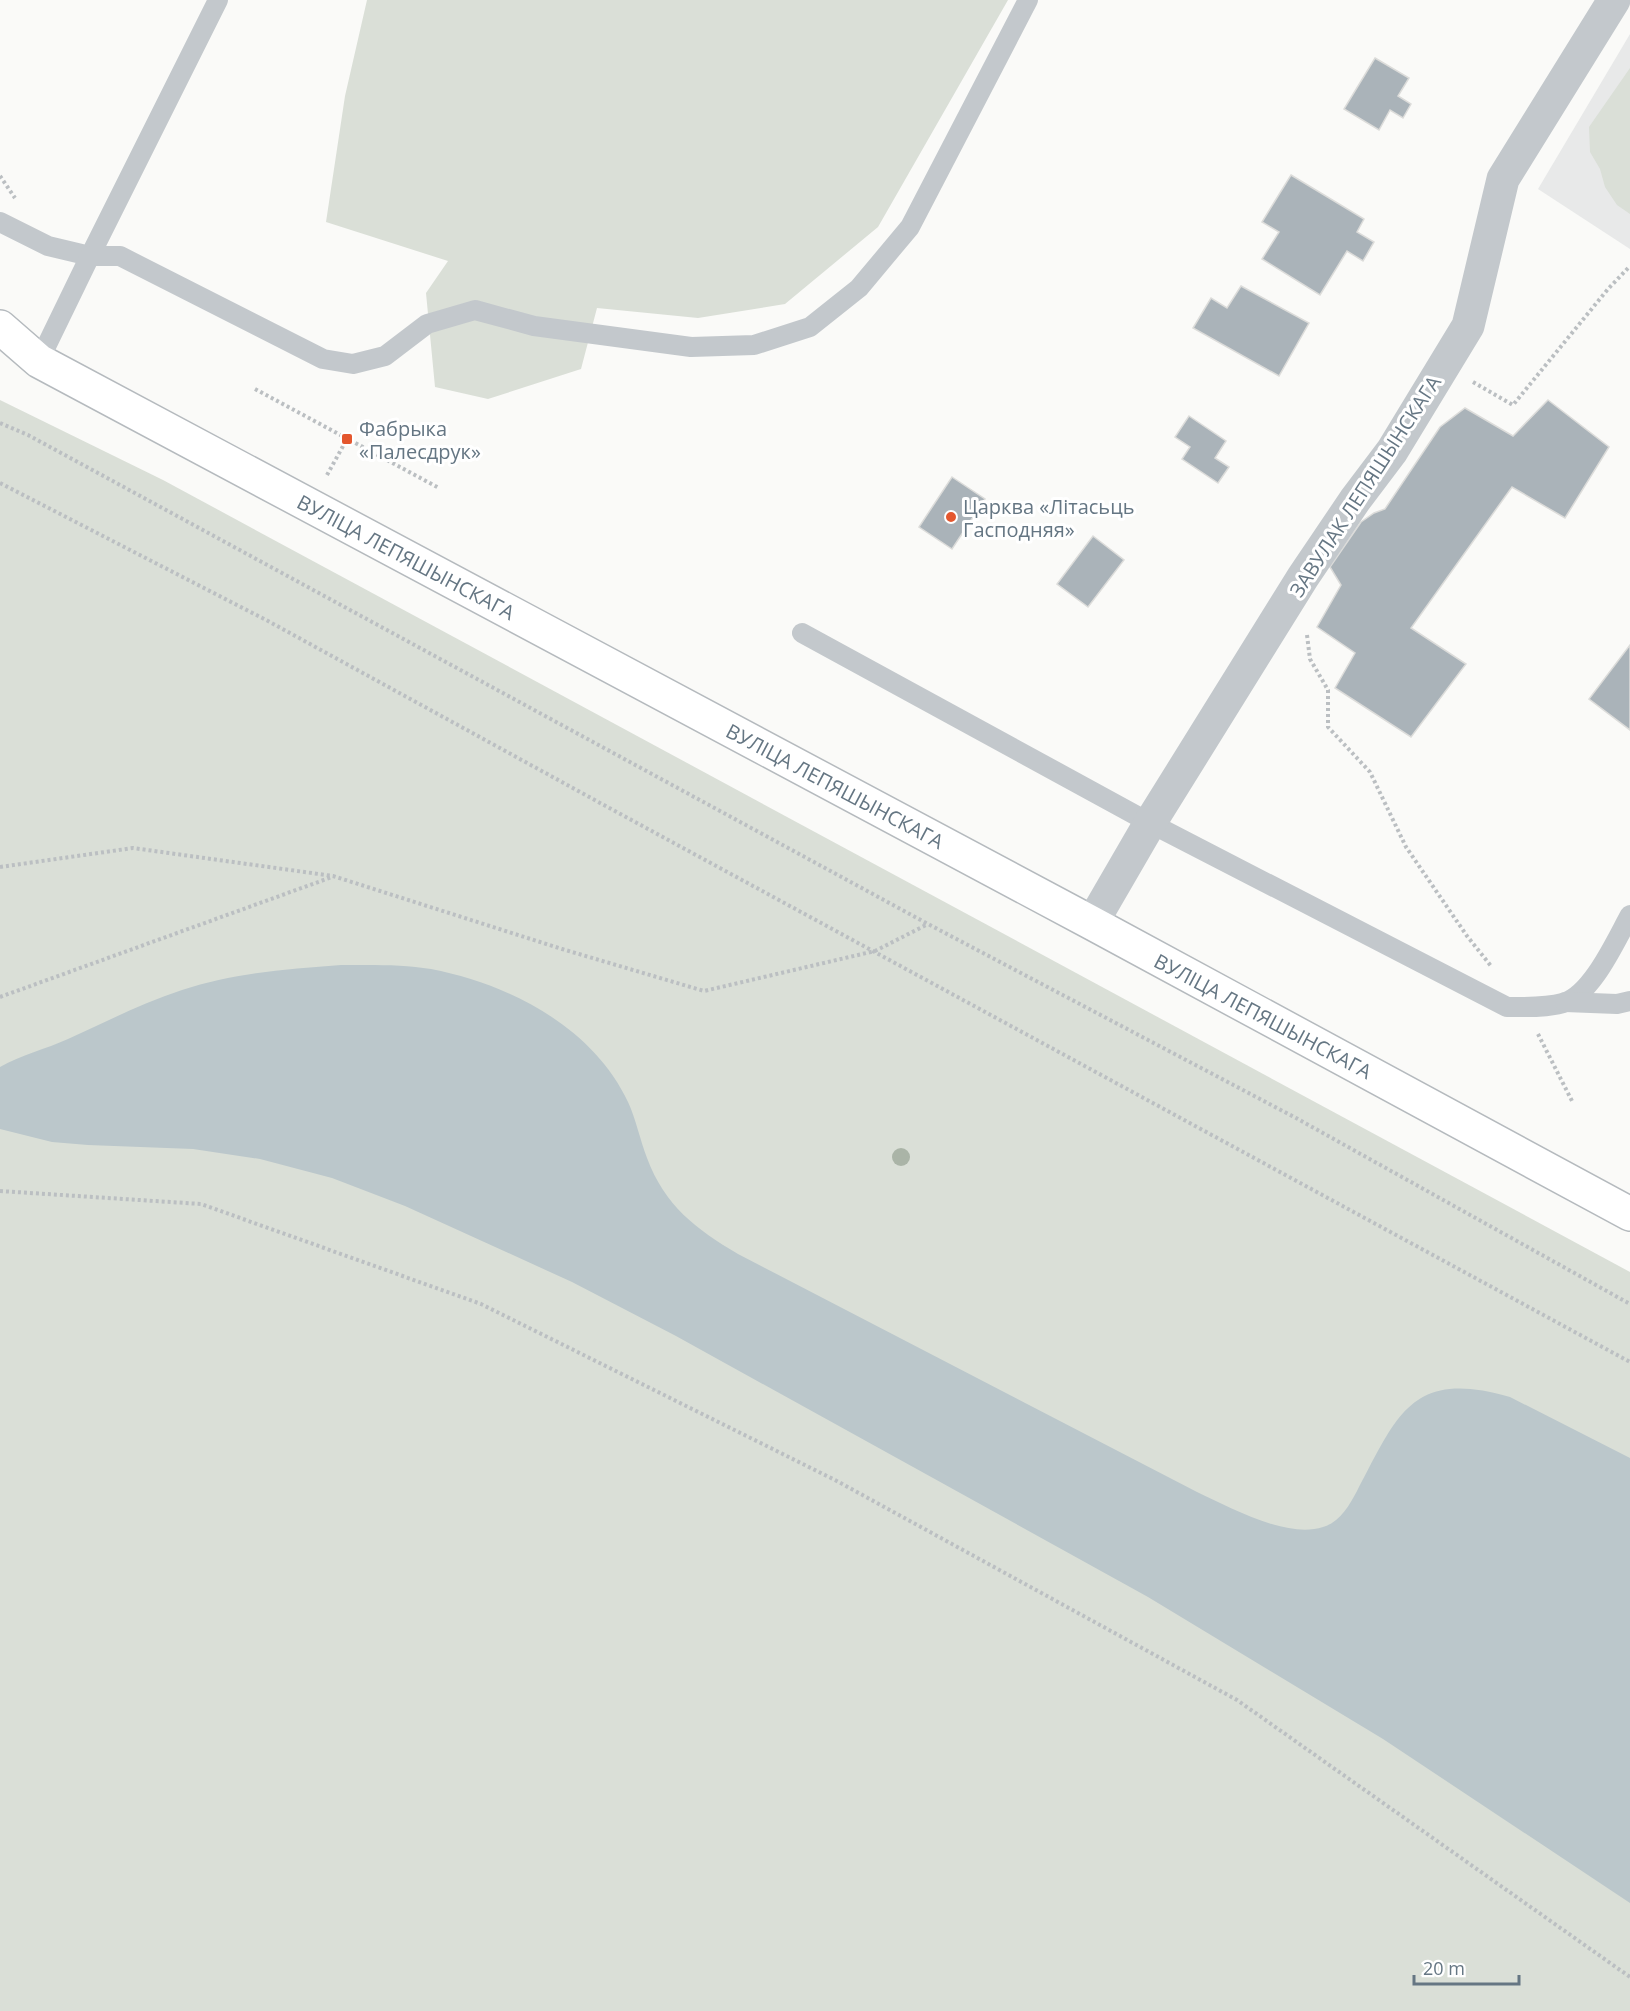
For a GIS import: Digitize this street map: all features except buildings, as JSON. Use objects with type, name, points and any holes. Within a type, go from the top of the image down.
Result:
[{"type":"main road","name":"ВУЛІЦА ЛЕПЯШЫНСКАГА","points":[[0,327],[39,361],[1092,923],[1630,1214]]},
{"type":"main road","name":"ВУЛІЦА ЛЕПЯШЫНСКАГА","points":[[0,353],[39,361]]},
{"type":"street","name":"ЗАВУЛАК ЛЕПЯШЫНСКАГА","points":[[1092,923],[1150,823],[1303,577],[1355,500],[1392,451],[1468,326],[1503,179],[1614,0]]},
{"type":"lane","points":[[39,361],[218,0]]},
{"type":"lane","points":[[0,222],[48,246],[90,256],[120,256],[323,359],[353,364],[385,356],[427,324],[475,310],[534,326],[691,347],[754,345],[810,327],[859,288],[910,227],[1028,0]]},
{"type":"lane","points":[[802,633],[1150,823],[1507,1007],[1565,1002],[1617,1005],[1630,1001]]},
{"type":"lane","points":[[1565,1002],[1589,985],[1630,915]]},
{"type":"path","points":[[1444,365],[1513,405],[1608,289],[1630,266]]},
{"type":"path","points":[[255,389],[439,488]]},
{"type":"path","points":[[0,423],[28,435],[928,924],[1296,1118],[1630,1304]]},
{"type":"path","points":[[310,506],[346,439]]},
{"type":"path","points":[[0,483],[268,621],[1630,1362]]},
{"type":"path","points":[[1306,627],[1310,659],[1328,690],[1328,727],[1370,772],[1406,847],[1467,936],[1524,1007],[1572,1101]]},
{"type":"path","points":[[0,867],[133,848],[333,876],[562,949],[704,991],[875,951],[928,924]]},
{"type":"path","points":[[0,997],[333,876]]},
{"type":"path","points":[[0,1191],[201,1204],[481,1304],[835,1480],[1237,1700],[1630,1977]]},
{"type":"shaded area","points":[[367,0],[1008,0],[878,227],[785,304],[698,318],[597,308],[581,369],[488,399],[435,387],[426,293],[448,261],[326,222],[345,96]]},
{"type":"shaded area","points":[[1630,34],[1630,249],[1538,189]]},
{"type":"shaded area","points":[[1630,68],[1630,214],[1617,205],[1605,187],[1600,169],[1590,152],[1589,127]]},
{"type":"shaded area","points":[[0,400],[163,480],[1630,1272],[1630,2011],[0,2011]]},
{"type":"shaded area","points":[[341,965],[431,969],[490,986],[546,1013],[571,1031],[613,1075],[628,1102],[647,1158],[663,1190],[684,1215],[709,1235],[738,1254],[1197,1492],[1258,1520],[1292,1529],[1308,1530],[1329,1525],[1343,1513],[1351,1502],[1384,1441],[1411,1405],[1429,1394],[1450,1389],[1477,1390],[1510,1397],[1630,1458],[1630,1903],[1383,1739],[1148,1597],[676,1336],[572,1282],[405,1206],[332,1178],[260,1159],[193,1149],[52,1142],[0,1129],[0,1067],[8,1063],[153,1001],[201,984],[260,973]]},
{"type":"place","name":"Фабрыка «Палесдрук»","points":[[347,439]]},
{"type":"place","name":"Царква «Літасьць Гасподняя»","points":[[951,517]]}]
